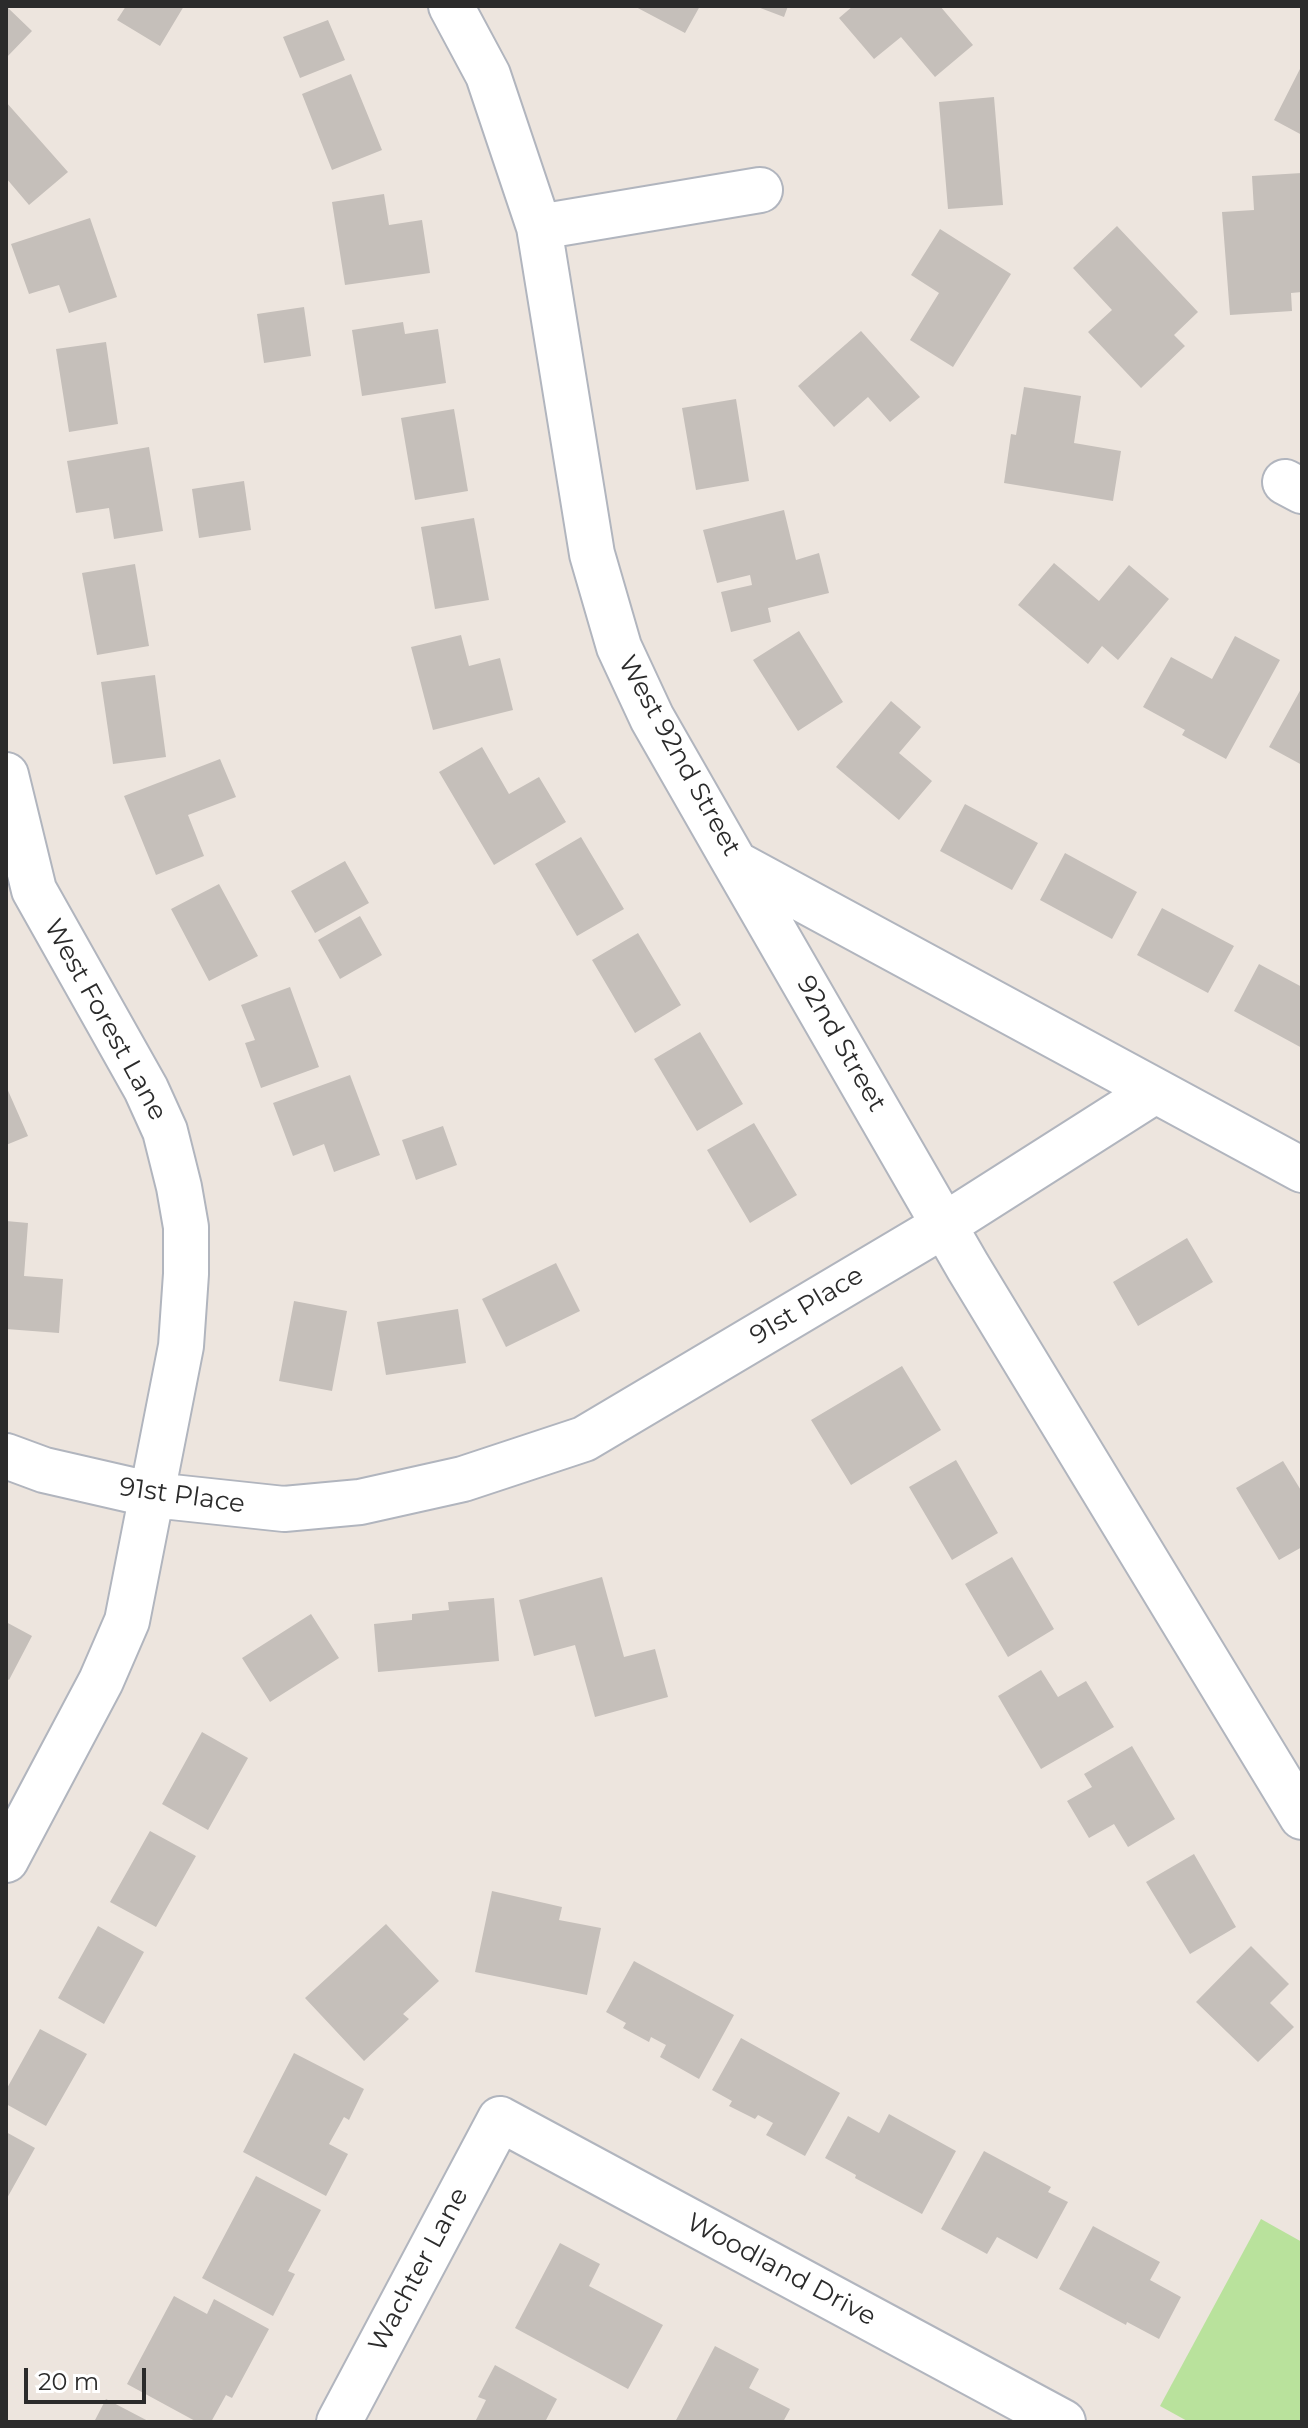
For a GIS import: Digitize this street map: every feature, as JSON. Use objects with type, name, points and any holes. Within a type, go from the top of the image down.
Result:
[{"type":"street","name":"West 92nd Street","points":[[451,6],[488,75],[539,227],[592,554],[619,647],[652,718],[735,863],[1302,1170]]},
{"type":"street","points":[[539,227],[760,190]]},
{"type":"street","name":"West Forest Lane","points":[[6,775],[34,890],[146,1089],[165,1131],[186,1227],[181,1346],[127,1621],[101,1681],[6,1860]]},
{"type":"street","name":"92nd Street","points":[[735,863],[946,1224]]},
{"type":"street","points":[[1155,1091],[946,1224],[968,1267],[1302,1817]]},
{"type":"street","name":"91st Place","points":[[6,1456],[44,1470],[153,1495],[284,1509],[360,1502],[463,1479],[584,1439],[946,1224]]},
{"type":"street","name":"Wachter Lane","points":[[339,2422],[500,2119]]},
{"type":"street","name":"Woodland Drive","points":[[500,2119],[1063,2422]]},
{"type":"green space","points":[[1261,2219],[1302,2242],[1302,2422],[1189,2422],[1160,2406]]},
{"type":"building","points":[[6,6],[32,31],[6,58]]},
{"type":"building","points":[[126,6],[184,6],[160,46],[117,20]]},
{"type":"building","points":[[634,6],[700,6],[685,33]]},
{"type":"building","points":[[755,6],[788,6],[784,17]]},
{"type":"building","points":[[853,6],[940,6],[973,45],[935,77],[901,37],[874,59],[839,18]]},
{"type":"building","points":[[328,20],[345,60],[300,78],[283,37]]},
{"type":"building","points":[[1302,65],[1302,135],[1274,120]]},
{"type":"building","points":[[351,74],[382,150],[332,170],[302,94]]},
{"type":"building","points":[[994,97],[1003,205],[948,209],[939,102]]},
{"type":"building","points":[[6,102],[68,172],[29,205],[6,178]]},
{"type":"building","points":[[1302,173],[1302,292],[1291,293],[1292,311],[1230,315],[1222,212],[1254,210],[1252,176]]},
{"type":"building","points":[[384,194],[389,225],[422,220],[430,273],[345,285],[332,202]]},
{"type":"building","points":[[90,218],[117,297],[69,313],[59,285],[29,294],[11,244]]},
{"type":"building","points":[[1117,226],[1198,312],[1174,335],[1185,346],[1141,388],[1088,332],[1112,310],[1073,268]]},
{"type":"building","points":[[940,229],[1011,274],[953,367],[910,340],[939,293],[911,275]]},
{"type":"building","points":[[304,307],[311,356],[264,363],[257,314]]},
{"type":"building","points":[[403,322],[405,334],[438,329],[446,383],[362,396],[352,330]]},
{"type":"building","points":[[861,331],[920,397],[890,422],[868,397],[834,427],[798,386]]},
{"type":"building","points":[[106,342],[118,424],[69,432],[56,349]]},
{"type":"building","points":[[1024,387],[1081,396],[1074,443],[1121,451],[1113,501],[1004,483],[1011,434],[1016,435]]},
{"type":"building","points":[[736,399],[749,481],[696,490],[682,408]]},
{"type":"building","points":[[454,409],[468,491],[415,500],[401,418]]},
{"type":"building","points":[[149,447],[163,531],[114,539],[109,508],[76,513],[67,461]]},
{"type":"building","points":[[244,481],[251,530],[199,538],[192,489]]},
{"type":"building","points":[[784,510],[796,560],[819,553],[829,593],[768,608],[771,622],[731,632],[721,592],[752,585],[750,575],[717,583],[703,530]]},
{"type":"building","points":[[474,518],[489,600],[435,609],[421,527]]},
{"type":"building","points":[[1054,563],[1099,601],[1129,565],[1169,599],[1118,660],[1102,646],[1088,664],[1018,605]]},
{"type":"building","points":[[135,564],[149,646],[97,655],[82,573]]},
{"type":"building","points":[[799,631],[843,702],[798,731],[753,660]]},
{"type":"building","points":[[461,635],[469,666],[500,658],[513,710],[433,730],[411,647]]},
{"type":"building","points":[[1235,636],[1280,660],[1226,759],[1182,735],[1185,730],[1143,707],[1171,657],[1212,679]]},
{"type":"building","points":[[155,675],[166,757],[113,764],[101,682]]},
{"type":"building","points":[[1302,687],[1302,765],[1269,747]]},
{"type":"building","points":[[891,701],[921,727],[899,753],[932,781],[899,820],[836,767]]},
{"type":"building","points":[[482,747],[509,794],[539,777],[566,822],[494,865],[439,772]]},
{"type":"building","points":[[220,759],[236,797],[188,815],[204,856],[156,875],[124,796]]},
{"type":"building","points":[[965,804],[1038,843],[1012,890],[940,851]]},
{"type":"building","points":[[581,837],[624,909],[577,936],[535,864]]},
{"type":"building","points":[[1065,853],[1137,892],[1112,939],[1040,900]]},
{"type":"building","points":[[345,861],[369,903],[315,933],[291,891]]},
{"type":"building","points":[[219,884],[258,956],[209,981],[171,909]]},
{"type":"building","points":[[1162,908],[1234,946],[1208,993],[1137,955]]},
{"type":"building","points":[[360,916],[382,955],[340,979],[318,940]]},
{"type":"building","points":[[638,933],[681,1005],[635,1033],[592,960]]},
{"type":"building","points":[[1259,964],[1302,987],[1302,1048],[1234,1011]]},
{"type":"building","points":[[290,987],[319,1067],[261,1088],[245,1043],[255,1040],[241,1005]]},
{"type":"building","points":[[700,1032],[743,1104],[697,1131],[654,1059]]},
{"type":"building","points":[[350,1075],[380,1155],[334,1172],[324,1144],[293,1156],[273,1103]]},
{"type":"building","points":[[6,1086],[28,1136],[6,1145]]},
{"type":"building","points":[[754,1123],[797,1195],[750,1223],[707,1150]]},
{"type":"building","points":[[443,1126],[457,1165],[416,1180],[402,1140]]},
{"type":"building","points":[[6,1221],[28,1223],[24,1276],[63,1279],[59,1333],[6,1329]]},
{"type":"building","points":[[1187,1238],[1213,1282],[1138,1326],[1113,1282]]},
{"type":"building","points":[[556,1263],[580,1311],[506,1347],[482,1299]]},
{"type":"building","points":[[294,1301],[347,1311],[332,1391],[279,1381]]},
{"type":"building","points":[[458,1309],[466,1363],[386,1375],[377,1322]]},
{"type":"building","points":[[902,1366],[941,1430],[851,1485],[811,1420]]},
{"type":"building","points":[[956,1460],[998,1533],[952,1560],[909,1487]]},
{"type":"building","points":[[1283,1461],[1302,1492],[1302,1547],[1279,1560],[1236,1488]]},
{"type":"building","points":[[1012,1557],[1054,1629],[1008,1657],[965,1584]]},
{"type":"building","points":[[602,1577],[624,1657],[655,1649],[668,1697],[595,1717],[575,1645],[534,1656],[519,1600]]},
{"type":"building","points":[[494,1598],[499,1661],[378,1672],[374,1624],[412,1620],[412,1614],[449,1610],[448,1602]]},
{"type":"building","points":[[311,1614],[339,1658],[270,1702],[242,1658]]},
{"type":"building","points":[[6,1622],[32,1636],[9,1680],[6,1678]]},
{"type":"building","points":[[1041,1670],[1058,1697],[1086,1681],[1114,1727],[1041,1769],[998,1696]]},
{"type":"building","points":[[202,1732],[248,1758],[208,1830],[162,1804]]},
{"type":"building","points":[[1132,1746],[1175,1819],[1128,1847],[1114,1824],[1089,1838],[1067,1801],[1092,1787],[1084,1774]]},
{"type":"building","points":[[150,1831],[196,1856],[156,1927],[110,1902]]},
{"type":"building","points":[[1194,1854],[1236,1927],[1190,1954],[1146,1882]]},
{"type":"building","points":[[492,1891],[562,1907],[559,1920],[601,1928],[587,1995],[475,1972]]},
{"type":"building","points":[[386,1924],[439,1981],[403,2014],[409,2019],[364,2061],[305,1998]]},
{"type":"building","points":[[98,1926],[144,1952],[104,2024],[58,1998]]},
{"type":"building","points":[[1251,1946],[1289,1984],[1270,2003],[1294,2027],[1258,2062],[1196,2002]]},
{"type":"building","points":[[634,1961],[734,2015],[699,2079],[660,2057],[666,2045],[651,2037],[649,2042],[623,2028],[626,2023],[606,2012]]},
{"type":"building","points":[[40,2029],[87,2054],[46,2126],[6,2104],[6,2090]]},
{"type":"building","points":[[741,2038],[840,2093],[805,2156],[766,2135],[773,2123],[758,2115],[755,2119],[729,2106],[732,2101],[712,2090]]},
{"type":"building","points":[[294,2053],[364,2089],[349,2120],[344,2117],[329,2144],[348,2154],[326,2196],[243,2152]]},
{"type":"building","points":[[889,2114],[956,2151],[922,2214],[825,2158],[848,2116],[879,2133]]},
{"type":"building","points":[[6,2132],[35,2148],[6,2200]]},
{"type":"building","points":[[984,2151],[1051,2187],[1048,2192],[1068,2202],[1037,2259],[997,2237],[987,2254],[941,2229]]},
{"type":"building","points":[[256,2176],[321,2210],[288,2271],[295,2274],[273,2316],[202,2278]]},
{"type":"building","points":[[1093,2226],[1160,2262],[1150,2280],[1181,2297],[1159,2339],[1059,2289]]},
{"type":"building","points":[[560,2243],[600,2264],[589,2286],[663,2325],[628,2389],[515,2328]]},
{"type":"building","points":[[174,2296],[207,2314],[214,2299],[269,2329],[232,2398],[226,2395],[211,2422],[197,2422],[127,2384]]},
{"type":"building","points":[[715,2346],[759,2369],[749,2388],[790,2409],[783,2422],[675,2422]]},
{"type":"building","points":[[495,2365],[557,2399],[545,2422],[475,2422],[486,2400],[478,2397]]},
{"type":"building","points":[[106,2399],[150,2422],[94,2422]]}]
